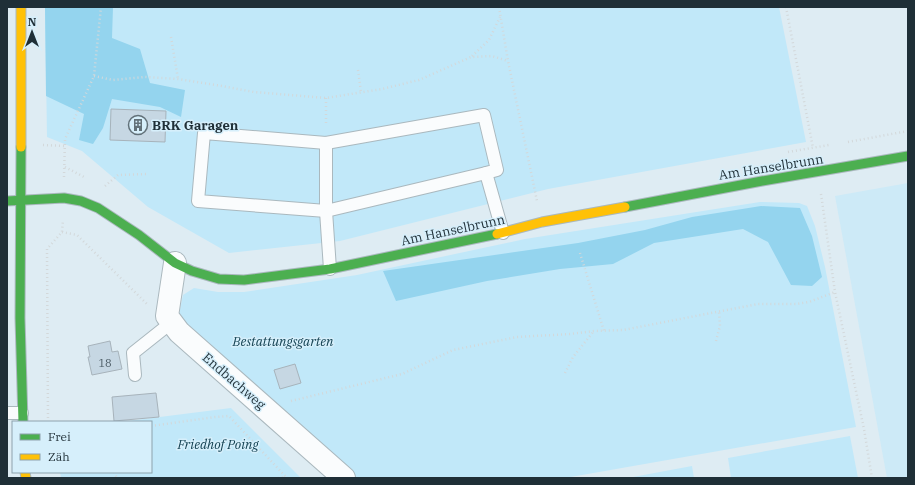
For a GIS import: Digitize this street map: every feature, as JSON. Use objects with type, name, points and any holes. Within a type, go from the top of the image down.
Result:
[{"type":"street","points":[[21,7],[20,301],[22,418]]},
{"type":"street","name":"Am Hanselbrunn","points":[[7,201],[64,198],[81,201],[98,208],[139,235],[175,263],[192,271],[219,279],[244,280],[330,269],[502,233],[542,222],[762,181],[816,173],[908,156]]},
{"type":"street","points":[[169,319],[175,263]]},
{"type":"street","name":"Endbachweg","points":[[169,319],[179,332],[344,478]]},
{"type":"lane","points":[[484,115],[497,170],[326,211],[198,201],[204,133],[326,143],[484,115]]},
{"type":"lane","points":[[326,143],[326,211],[330,269]]},
{"type":"lane","points":[[486,173],[502,233]]},
{"type":"lane","points":[[135,375],[133,353],[169,319]]},
{"type":"lane","points":[[7,413],[22,418]]},
{"type":"path","points":[[65,146],[65,139],[94,76],[102,7]]},
{"type":"path","points":[[499,7],[508,61],[537,201],[532,203]]},
{"type":"path","points":[[786,7],[812,147],[835,145]]},
{"type":"path","points":[[94,76],[113,80],[145,77],[178,79],[254,92],[326,98],[419,80],[472,56],[489,40],[501,16]]},
{"type":"path","points":[[171,37],[178,79]]},
{"type":"path","points":[[472,56],[492,56],[508,61]]},
{"type":"path","points":[[358,70],[361,92]]},
{"type":"path","points":[[326,98],[326,143]]},
{"type":"path","points":[[842,143],[908,131]]},
{"type":"path","points":[[65,168],[90,181]]},
{"type":"path","points":[[816,173],[823,207],[835,292],[864,429],[872,478]]},
{"type":"path","points":[[102,189],[118,175],[148,174]]},
{"type":"path","points":[[48,421],[47,249],[62,232],[77,235],[155,312],[169,319]]},
{"type":"path","points":[[580,253],[604,330]]},
{"type":"path","points":[[260,404],[289,401],[402,374],[453,350],[517,336],[570,334],[594,330],[623,330],[758,304],[796,304],[809,302],[835,292]]},
{"type":"path","points":[[716,341],[720,326],[719,311]]},
{"type":"path","points":[[565,373],[573,356],[594,330]]},
{"type":"path","points":[[152,426],[215,416],[229,416],[286,477]]},
{"type":"path","points":[[278,478],[286,477]]},
{"type":"shaded area","points":[[45,7],[113,7],[112,38],[140,49],[150,83],[185,90],[181,117],[160,107],[112,99],[103,128],[93,144],[79,140],[84,114],[46,96]]},
{"type":"shaded area","points":[[908,183],[908,478],[887,478],[835,196]]},
{"type":"shaded area","points":[[761,206],[800,208],[812,236],[822,277],[812,286],[791,285],[768,242],[743,229],[654,243],[613,264],[560,269],[487,281],[396,301],[383,271],[578,243],[645,230],[692,217]]},
{"type":"green space","points":[[45,7],[779,7],[806,142],[548,189],[340,241],[229,253],[148,207],[82,151],[47,137]]},
{"type":"green space","name":"Bestattungsgarten","points":[[760,202],[799,203],[807,206],[815,226],[825,267],[856,427],[565,478],[352,478],[188,331],[179,314],[183,295],[194,288],[218,292],[244,292],[357,275],[525,239]]},
{"type":"green space","name":"Friedhof Poing","points":[[231,408],[301,478],[61,478],[60,473],[152,473],[152,421],[128,421]]},
{"type":"green space","points":[[850,436],[858,478],[731,478],[728,458]]},
{"type":"green space","points":[[692,466],[694,478],[626,478],[633,477]]},
{"type":"building","name":"BRK Garagen","points":[[111,109],[166,111],[165,142],[110,140]]},
{"type":"building","points":[[110,341],[112,352],[118,351],[122,369],[92,375],[88,357],[90,357],[88,346]]},
{"type":"building","points":[[295,364],[301,383],[280,389],[274,370]]},
{"type":"building","points":[[156,393],[159,417],[114,421],[112,397]]},
{"type":"traffic: fast","points":[[21,147],[20,318],[23,421]]},
{"type":"traffic: fast","points":[[625,207],[762,181],[908,156]]},
{"type":"traffic: fast","points":[[7,201],[64,198],[81,201],[98,208],[139,235],[175,263],[192,271],[219,279],[244,280],[330,269],[497,234]]},
{"type":"traffic: slow","points":[[21,7],[21,147]]},
{"type":"traffic: slow","points":[[497,234],[542,222],[625,207]]},
{"type":"traffic: slow","points":[[25,473],[26,478]]},
{"type":"place","name":"BRK Garagen","points":[[138,125]]}]
